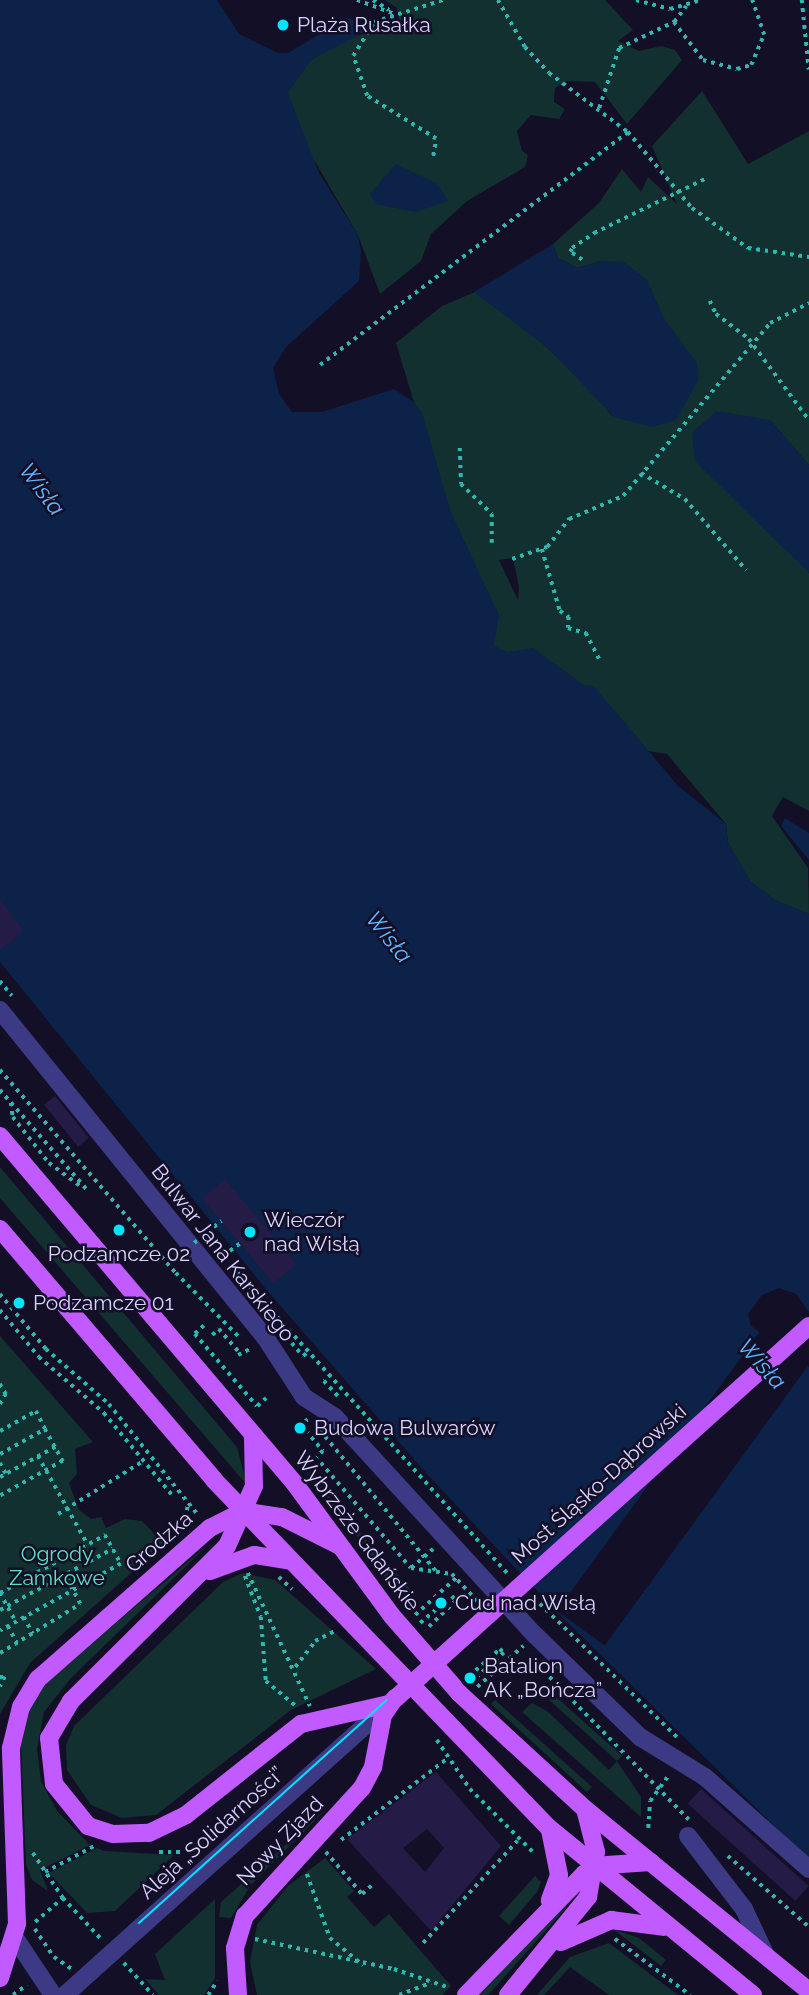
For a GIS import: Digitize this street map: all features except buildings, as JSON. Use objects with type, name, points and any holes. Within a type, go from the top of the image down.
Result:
[{"type":"main road","name":"Wybrzeże Gdańskie","points":[[0,1136],[253,1436],[345,1549],[436,1668],[585,1809],[809,1991]]},
{"type":"main road","points":[[0,1229],[243,1511],[548,1827],[664,1927],[752,1995]]},
{"type":"main road","name":"Most Śląsko-Dąbrowski","points":[[392,1701],[809,1326]]},
{"type":"main road","points":[[253,1436],[254,1486],[227,1546],[71,1701],[53,1727],[48,1755],[54,1784],[88,1826],[127,1836],[169,1826],[301,1724],[392,1701]]},
{"type":"main road","points":[[243,1511],[282,1517],[345,1549]]},
{"type":"main road","name":"Grodzka","points":[[0,1978],[15,1938],[11,1748],[30,1690],[187,1547],[243,1511]]},
{"type":"main road","points":[[197,1578],[246,1556],[290,1561]]},
{"type":"main road","name":"Nowy Zjazd","points":[[238,1995],[235,1948],[250,1907],[362,1787],[373,1767],[392,1701]]},
{"type":"main road","points":[[508,1995],[540,1960],[583,1905],[596,1852],[585,1809]]},
{"type":"main road","points":[[545,1912],[559,1878],[548,1827]]},
{"type":"main road","points":[[459,1992],[593,1868],[651,1862]]},
{"type":"main road","points":[[540,1960],[591,1924],[611,1920],[664,1927]]},
{"type":"street","name":"Bulwar Jana Karskiego","points":[[0,1010],[267,1340],[293,1385],[335,1417],[535,1635],[640,1737],[705,1777],[809,1869]]},
{"type":"street","name":"Aleja „Solidarności”","points":[[65,1995],[392,1701]]},
{"type":"street","points":[[692,1832],[744,1909],[766,1956]]},
{"type":"street","points":[[15,1938],[53,1995]]},
{"type":"path","points":[[357,0],[397,15]]},
{"type":"path","points":[[373,0],[397,15]]},
{"type":"path","points":[[433,156],[436,139],[367,96],[352,56],[374,22],[443,0]]},
{"type":"path","points":[[498,0],[525,47],[549,73],[628,132],[674,193],[748,248],[809,257]]},
{"type":"path","points":[[636,0],[656,7],[686,6],[702,0]]},
{"type":"path","points":[[674,22],[703,61],[737,69],[751,65],[762,45],[761,17],[752,0]]},
{"type":"path","points":[[802,0],[809,70]]},
{"type":"path","points":[[599,109],[620,48],[674,22],[686,6]]},
{"type":"path","points":[[320,365],[628,132]]},
{"type":"path","points":[[582,260],[570,252],[572,247],[707,178]]},
{"type":"path","points":[[710,301],[754,348],[809,419]]},
{"type":"path","points":[[512,559],[542,550],[569,519],[623,496],[754,348],[770,323],[809,303]]},
{"type":"path","points":[[460,448],[461,484],[492,514],[492,543]]},
{"type":"path","points":[[641,473],[685,499],[746,570]]},
{"type":"path","points":[[542,550],[560,611],[569,617],[568,628],[586,633],[600,660]]},
{"type":"path","points":[[0,981],[17,1003]]},
{"type":"path","points":[[0,1070],[258,1359]]},
{"type":"path","points":[[0,1090],[10,1101],[88,1191],[49,1163],[13,1117],[10,1101]]},
{"type":"path","points":[[194,1243],[221,1221]]},
{"type":"path","points":[[197,1225],[228,1263]]},
{"type":"path","points":[[223,1256],[240,1243]]},
{"type":"path","points":[[233,1269],[310,1350],[372,1428],[510,1576]]},
{"type":"path","points":[[0,1294],[46,1349],[109,1404],[195,1512]]},
{"type":"path","points":[[0,1310],[39,1357],[104,1413],[134,1445],[143,1461],[173,1496]]},
{"type":"path","points":[[204,1326],[195,1334],[257,1406],[266,1398]]},
{"type":"path","points":[[212,1335],[219,1329],[240,1355],[250,1349]]},
{"type":"path","points":[[289,1339],[303,1356],[310,1350]]},
{"type":"path","points":[[331,1375],[324,1381],[340,1398]]},
{"type":"path","points":[[0,1384],[6,1394],[0,1405]]},
{"type":"path","points":[[301,1409],[436,1571],[411,1568],[321,1462]]},
{"type":"path","points":[[0,1431],[36,1411],[64,1461],[0,1496]]},
{"type":"path","points":[[0,1454],[46,1429]]},
{"type":"path","points":[[307,1432],[323,1451],[317,1458]]},
{"type":"path","points":[[0,1477],[55,1447]]},
{"type":"path","points":[[38,1456],[88,1545]]},
{"type":"path","points":[[58,1514],[143,1461]]},
{"type":"path","points":[[0,1463],[6,1474]]},
{"type":"path","points":[[178,1538],[188,1504]]},
{"type":"path","points":[[0,1631],[121,1564],[105,1535],[0,1593],[16,1622]]},
{"type":"path","points":[[411,1568],[446,1538]]},
{"type":"path","points":[[0,1611],[112,1549]]},
{"type":"path","points":[[242,1569],[261,1617],[265,1681],[280,1698],[304,1710]]},
{"type":"path","points":[[248,1573],[309,1704]]},
{"type":"path","points":[[0,1653],[34,1635],[80,1604],[64,1575]]},
{"type":"path","points":[[418,1612],[443,1590]]},
{"type":"path","points":[[566,1642],[528,1595],[540,1601],[682,1743]]},
{"type":"path","points":[[425,1619],[452,1596],[456,1601],[428,1625]]},
{"type":"path","points":[[24,1617],[34,1635]]},
{"type":"path","points":[[8,1626],[17,1644]]},
{"type":"path","points":[[294,1668],[315,1642],[331,1633]]},
{"type":"path","points":[[471,1674],[500,1649],[504,1653],[472,1682]]},
{"type":"path","points":[[482,1683],[506,1662]]},
{"type":"path","points":[[595,1670],[652,1724]]},
{"type":"path","points":[[0,1677],[5,1677],[0,1687]]},
{"type":"path","points":[[626,1752],[692,1832]]},
{"type":"path","points":[[337,1843],[447,1758]]},
{"type":"path","points":[[648,1828],[650,1801]]},
{"type":"path","points":[[423,1943],[517,1841],[538,1858]]},
{"type":"path","points":[[41,1918],[63,1898],[44,1872],[96,1845]]},
{"type":"path","points":[[159,1852],[181,1852]]},
{"type":"path","points":[[315,1860],[326,1852],[362,1894],[372,1885]]},
{"type":"path","points":[[725,1853],[809,1927]]},
{"type":"path","points":[[306,1867],[326,1931],[365,1966]]},
{"type":"path","points":[[33,1923],[54,1956],[82,1976]]},
{"type":"path","points":[[611,1935],[690,1995]]},
{"type":"path","points":[[249,1936],[433,1982],[459,1992]]},
{"type":"path","points":[[208,1995],[217,1981]]},
{"type":"path","points":[[400,1995],[433,1982]]},
{"type":"path","points":[[13,1995],[27,1985]]},
{"type":"green space","points":[[385,0],[605,0],[633,30],[618,41],[639,51],[661,46],[675,50],[682,60],[627,124],[595,82],[567,81],[555,88],[554,102],[565,109],[559,119],[531,115],[517,131],[522,151],[528,155],[525,167],[467,201],[431,234],[421,261],[380,294],[358,235],[283,107],[284,85],[311,60],[340,42],[399,21],[397,8]]},
{"type":"green space","points":[[702,91],[748,164],[809,131],[809,465],[770,420],[782,541],[809,573],[809,811],[783,797],[772,816],[808,868],[809,914],[775,900],[750,881],[728,843],[726,824],[667,754],[648,751],[633,733],[494,666],[396,343],[442,306],[482,289],[585,382],[613,417],[601,261],[577,268],[558,258],[553,244],[599,203],[622,169],[641,192],[648,177],[677,204],[652,146]],"holes":[[[513,558],[519,588],[518,600],[499,560]]]},
{"type":"green space","points":[[0,1167],[237,1447],[247,1485],[0,1198]]},
{"type":"green space","name":"Ogrody Zamkowe","points":[[0,1336],[93,1442],[75,1449],[77,1474],[69,1483],[79,1510],[91,1519],[101,1517],[106,1528],[125,1519],[142,1521],[164,1544],[30,1663],[0,1714]]},
{"type":"green space","points":[[296,1459],[412,1591],[400,1601],[354,1531]]},
{"type":"green space","points":[[210,1543],[71,1678],[44,1712],[37,1749],[41,1781],[57,1811],[90,1845],[40,1870],[48,1891],[32,1880],[26,1864],[21,1746],[31,1706],[47,1682]]},
{"type":"green space","points":[[243,1573],[275,1580],[376,1669],[291,1710],[156,1815],[122,1818],[91,1805],[67,1770],[66,1745],[74,1726],[223,1582]]},
{"type":"green space","points":[[553,1694],[622,1756],[617,1761],[548,1699]]},
{"type":"green space","points":[[495,1700],[592,1787],[587,1792],[491,1704]]},
{"type":"green space","points":[[532,1703],[547,1711],[609,1770],[617,1761],[641,1797],[641,1817],[522,1712]]},
{"type":"green space","points":[[327,1808],[250,1886],[231,1918],[219,1917],[221,1902]]},
{"type":"green space","points":[[97,1848],[104,1851],[174,1855],[115,1911],[87,1913],[49,1873]]},
{"type":"green space","points":[[325,1858],[354,1891],[347,1897],[374,1927],[389,1914],[451,1986],[442,1995],[257,1995],[250,1962],[257,1925],[288,1886]]},
{"type":"green space","points":[[535,1876],[541,1882],[537,1892],[509,1925],[499,1916]]},
{"type":"green space","points":[[215,1899],[215,1978],[204,1995],[159,1995],[145,1979],[165,1980],[155,1954]]},
{"type":"green space","points":[[563,1902],[567,1907],[488,1995],[476,1995]]},
{"type":"green space","points":[[613,1929],[639,1938],[666,1960],[661,1966]]},
{"type":"green space","points":[[609,1943],[678,1995],[609,1995],[570,1967],[544,1995],[537,1995],[570,1957]]},
{"type":"water","name":"Wisła","points":[[0,0],[217,0],[239,34],[278,53],[288,53],[346,18],[360,20],[364,32],[311,60],[288,93],[319,173],[358,235],[361,253],[359,281],[286,347],[273,368],[279,394],[292,412],[322,412],[394,389],[412,401],[422,412],[450,510],[499,615],[494,646],[508,652],[533,648],[584,685],[594,686],[678,786],[726,824],[728,843],[750,881],[775,900],[809,914],[809,1312],[796,1294],[779,1288],[762,1295],[748,1314],[751,1326],[809,1367],[809,1860],[555,1610],[427,1474],[270,1294],[0,962]]},
{"type":"water","points":[[396,164],[438,184],[448,201],[415,212],[375,204],[370,194]]},
{"type":"water","points":[[553,244],[558,258],[577,268],[601,261],[624,262],[647,280],[665,320],[697,363],[698,381],[676,420],[652,427],[614,417],[548,348],[474,292]]},
{"type":"water","points":[[717,411],[770,420],[809,465],[809,573],[695,461],[692,432]]},
{"type":"water","points":[[785,818],[809,833],[809,860],[781,826]]},
{"type":"pier","points":[[761,1330],[809,1365],[605,1645],[557,1611]]},
{"type":"tram line","points":[[59,1995],[809,1320]]},
{"type":"place","name":"Plaża Rusałka","points":[[283,25]]},
{"type":"place","name":"Podzamcze 02","points":[[119,1230]]},
{"type":"place","name":"Wieczór nad Wisłą","points":[[250,1232]]},
{"type":"place","name":"Podzamcze 01","points":[[19,1303]]},
{"type":"place","name":"Budowa Bulwarów","points":[[300,1428]]},
{"type":"place","name":"Cud nad Wisłą","points":[[441,1603]]},
{"type":"place","name":"Batalion AK „Bończa”","points":[[470,1678]]}]
